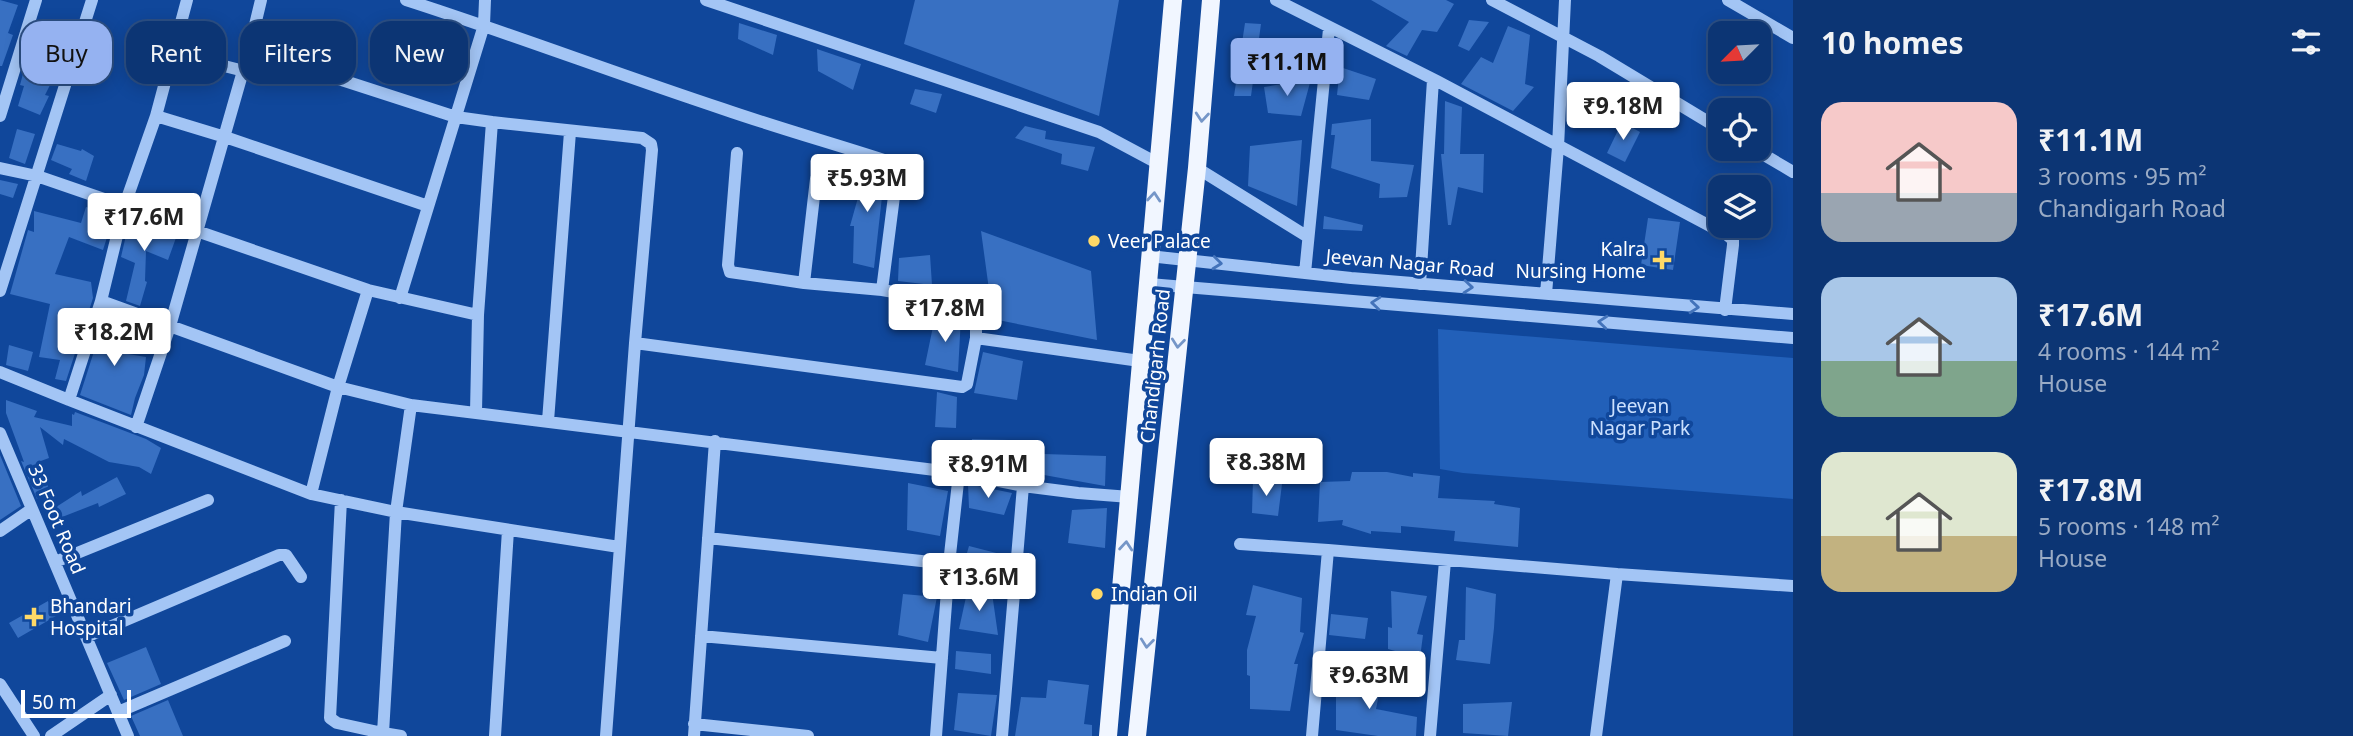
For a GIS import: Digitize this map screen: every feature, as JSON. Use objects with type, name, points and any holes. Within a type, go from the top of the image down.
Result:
[{"type":"main road","name":"Chandigarh Road","points":[[1108,736],[1172,0]]},
{"type":"main road","name":"Chandigarh Road","points":[[1137,736],[1188,260],[1211,0]]},
{"type":"street","points":[[0,116],[36,0]]},
{"type":"street","points":[[0,291],[92,0]]},
{"type":"street","points":[[181,21],[187,0]]},
{"type":"street","points":[[256,21],[261,0]]},
{"type":"street","points":[[406,0],[485,25],[724,110],[890,162],[897,173],[882,290]]},
{"type":"street","points":[[400,298],[485,25],[485,0]]},
{"type":"street","points":[[706,0],[1099,132],[1157,163]]},
{"type":"street","points":[[1276,0],[1731,237],[1733,245],[1726,310]]},
{"type":"street","points":[[1492,0],[1564,37],[1708,122]]},
{"type":"street","points":[[1546,294],[1558,147],[1565,0]]},
{"type":"street","points":[[1728,0],[1792,35]]},
{"type":"street","points":[[1305,273],[1329,29]]},
{"type":"street","points":[[1420,284],[1433,80]]},
{"type":"street","points":[[69,400],[101,301],[124,207],[165,84]]},
{"type":"street","points":[[136,427],[170,326],[240,84]]},
{"type":"street","points":[[354,84],[456,117],[570,132],[642,138],[652,145],[606,736]]},
{"type":"street","points":[[156,116],[428,206]]},
{"type":"street","points":[[476,412],[478,315],[492,122]]},
{"type":"street","points":[[548,421],[570,132]]},
{"type":"street","points":[[635,343],[962,387],[967,384],[976,338],[976,312],[971,304],[882,290],[732,274],[729,271],[737,153]]},
{"type":"street","points":[[1771,159],[1793,172]]},
{"type":"street","points":[[0,168],[37,176],[368,290],[478,315]]},
{"type":"street","points":[[1197,168],[1308,237]]},
{"type":"street","points":[[804,283],[816,179]]},
{"type":"street","name":"Jeevan Nagar Road","points":[[1149,256],[1420,284],[1793,314]]},
{"type":"street","points":[[1149,284],[1793,338]]},
{"type":"street","points":[[311,494],[338,387],[368,290]]},
{"type":"street","points":[[101,301],[338,387],[411,405],[715,441],[959,473],[1023,486],[1130,497]]},
{"type":"street","points":[[976,338],[1140,361]]},
{"type":"street","points":[[0,372],[311,494],[396,512],[619,547]]},
{"type":"street","points":[[383,733],[396,512],[411,405]]},
{"type":"street","name":"33 Foot Road","points":[[0,433],[128,736]]},
{"type":"street","points":[[715,441],[694,730],[808,736]]},
{"type":"street","points":[[936,736],[959,473]]},
{"type":"street","points":[[1002,736],[1023,486]]},
{"type":"street","points":[[55,562],[208,499]]},
{"type":"street","points":[[341,499],[330,718],[337,723],[401,736]]},
{"type":"street","points":[[0,531],[32,509]]},
{"type":"street","points":[[495,736],[508,530]]},
{"type":"street","points":[[708,538],[949,564]]},
{"type":"street","points":[[1240,544],[1793,586]]},
{"type":"street","points":[[1312,736],[1328,551]]},
{"type":"street","points":[[86,637],[279,555],[286,555],[301,578]]},
{"type":"street","points":[[1430,736],[1444,561]]},
{"type":"street","points":[[1597,736],[1617,574]]},
{"type":"street","points":[[701,636],[942,658]]},
{"type":"street","points":[[118,712],[285,640]]},
{"type":"street","points":[[0,684],[34,736]]},
{"type":"street","points":[[51,736],[111,695]]},
{"type":"green space","name":"Jeevan Nagar Park","points":[[1438,329],[1793,358],[1793,499],[1440,469]]},
{"type":"building","points":[[0,0],[18,5],[8,33],[13,35],[2,66],[0,66]]},
{"type":"building","points":[[915,0],[1119,0],[1099,116],[904,44]]},
{"type":"building","points":[[1371,0],[1446,0],[1454,4],[1437,32],[1422,30],[1407,56],[1386,46],[1409,22]]},
{"type":"building","points":[[1469,20],[1489,22],[1469,51],[1458,46]]},
{"type":"building","points":[[739,23],[777,35],[773,55],[738,39]]},
{"type":"building","points":[[1245,23],[1261,24],[1251,96],[1234,96]]},
{"type":"building","points":[[1508,26],[1530,35],[1525,84],[1534,87],[1513,111],[1461,84],[1481,57],[1493,63]]},
{"type":"building","points":[[817,49],[861,64],[853,90],[818,71]]},
{"type":"building","points":[[1340,67],[1376,79],[1369,100],[1337,95]]},
{"type":"building","points":[[1311,79],[1301,116],[1268,113],[1264,87]]},
{"type":"building","points":[[21,81],[21,84],[50,84],[45,95],[49,96],[40,115],[18,106],[24,86],[20,85]]},
{"type":"building","points":[[915,89],[942,94],[936,113],[910,104]]},
{"type":"building","points":[[1445,101],[1462,107],[1460,154],[1484,154],[1483,193],[1458,187],[1451,225],[1448,225],[1441,154],[1444,154]]},
{"type":"building","points":[[1371,119],[1371,161],[1414,165],[1407,197],[1379,198],[1380,184],[1331,168],[1335,135],[1331,135],[1332,124]]},
{"type":"building","points":[[1622,122],[1640,132],[1625,162],[1607,153]]},
{"type":"building","points":[[1025,126],[1046,131],[1045,139],[1095,147],[1088,171],[1061,164],[1062,154],[1015,138]]},
{"type":"building","points":[[17,129],[35,134],[25,164],[9,158]]},
{"type":"building","points":[[1302,140],[1297,206],[1248,186],[1250,146]]},
{"type":"building","points":[[57,144],[81,151],[82,149],[94,156],[86,181],[69,174],[72,169],[51,160]]},
{"type":"building","points":[[859,164],[885,170],[874,268],[853,263],[854,226],[850,226],[861,187],[849,183]]},
{"type":"building","points":[[0,180],[18,184],[13,198],[0,194]]},
{"type":"building","points":[[86,207],[105,212],[109,231],[103,250],[69,237],[55,274],[91,282],[93,298],[66,381],[55,379],[60,360],[39,357],[50,304],[10,294],[28,230],[34,232],[34,211],[81,223]]},
{"type":"building","points":[[1324,216],[1363,225],[1362,231],[1323,229]]},
{"type":"building","points":[[130,218],[177,235],[168,260],[146,251],[147,282],[140,306],[126,301],[135,263],[121,257]]},
{"type":"building","points":[[1648,218],[1680,222],[1673,270],[1641,265]]},
{"type":"building","points":[[981,231],[1091,271],[1097,340],[993,319]]},
{"type":"building","points":[[930,255],[932,285],[898,281],[899,258]]},
{"type":"building","points":[[106,314],[133,322],[122,353],[146,357],[144,375],[131,415],[80,395]]},
{"type":"building","points":[[935,317],[961,317],[958,372],[925,365]]},
{"type":"building","points":[[9,345],[33,352],[28,371],[6,365]]},
{"type":"building","points":[[983,352],[1023,361],[1017,400],[974,393]]},
{"type":"building","points":[[937,392],[957,397],[956,428],[935,427]]},
{"type":"building","points":[[6,400],[37,411],[34,417],[72,426],[72,414],[75,412],[146,439],[161,448],[151,474],[139,467],[109,462],[64,439],[63,445],[40,427],[49,458],[38,462],[51,494],[37,499],[21,461],[24,462],[6,413]]},
{"type":"building","points":[[972,439],[1009,440],[1007,474],[970,466]]},
{"type":"building","points":[[1044,454],[1106,456],[1105,486],[1044,475]]},
{"type":"building","points":[[0,455],[21,506],[0,520]]},
{"type":"building","points":[[1352,472],[1387,472],[1413,477],[1413,473],[1440,476],[1438,498],[1495,501],[1494,504],[1520,508],[1518,547],[1454,541],[1455,531],[1401,526],[1401,533],[1371,531],[1371,534],[1342,525],[1343,520],[1318,522],[1320,482],[1350,481]]},
{"type":"building","points":[[117,477],[126,494],[99,507],[98,503],[57,519],[53,509],[81,491],[82,496]]},
{"type":"building","points":[[1253,480],[1282,484],[1278,516],[1252,513]]},
{"type":"building","points":[[908,483],[948,491],[940,536],[907,530]]},
{"type":"building","points":[[968,484],[1012,493],[1004,515],[969,508]]},
{"type":"building","points":[[1107,508],[1105,548],[1068,543],[1072,510]]},
{"type":"building","points":[[969,546],[1004,555],[1002,574],[964,563]]},
{"type":"building","points":[[1253,585],[1302,598],[1300,632],[1304,633],[1294,664],[1298,664],[1290,711],[1250,709],[1247,650],[1256,616],[1246,615]]},
{"type":"building","points":[[1466,587],[1496,594],[1490,664],[1456,660],[1459,640],[1465,640]]},
{"type":"building","points":[[968,588],[992,593],[998,635],[959,629]]},
{"type":"building","points":[[1391,591],[1427,596],[1417,634],[1423,635],[1420,658],[1388,649],[1388,627],[1392,628]]},
{"type":"building","points":[[903,594],[937,597],[928,642],[898,635]]},
{"type":"building","points":[[48,601],[56,616],[18,638],[9,623]]},
{"type":"building","points":[[1331,614],[1368,618],[1365,639],[1329,635]]},
{"type":"building","points":[[146,647],[161,684],[124,700],[107,663]]},
{"type":"building","points":[[956,651],[991,654],[991,674],[955,669]]},
{"type":"building","points":[[1382,679],[1376,709],[1417,717],[1416,736],[1378,736],[1336,730],[1336,681]]},
{"type":"building","points":[[1048,680],[1089,685],[1084,724],[1092,725],[1092,736],[1015,736],[1021,697],[1046,698]]},
{"type":"building","points":[[958,693],[997,695],[991,736],[954,730]]},
{"type":"building","points":[[168,700],[183,736],[140,736],[131,716]]},
{"type":"building","points":[[1512,702],[1508,736],[1463,733],[1463,704]]},
{"type":"place","name":"Veer Palace","points":[[1094,241]]},
{"type":"place","name":"Kalra Nursing Home","points":[[1662,260]]},
{"type":"place","name":"Indian Oil","points":[[1097,594]]},
{"type":"place","name":"Bhandari Hospital","points":[[34,617]]}]
